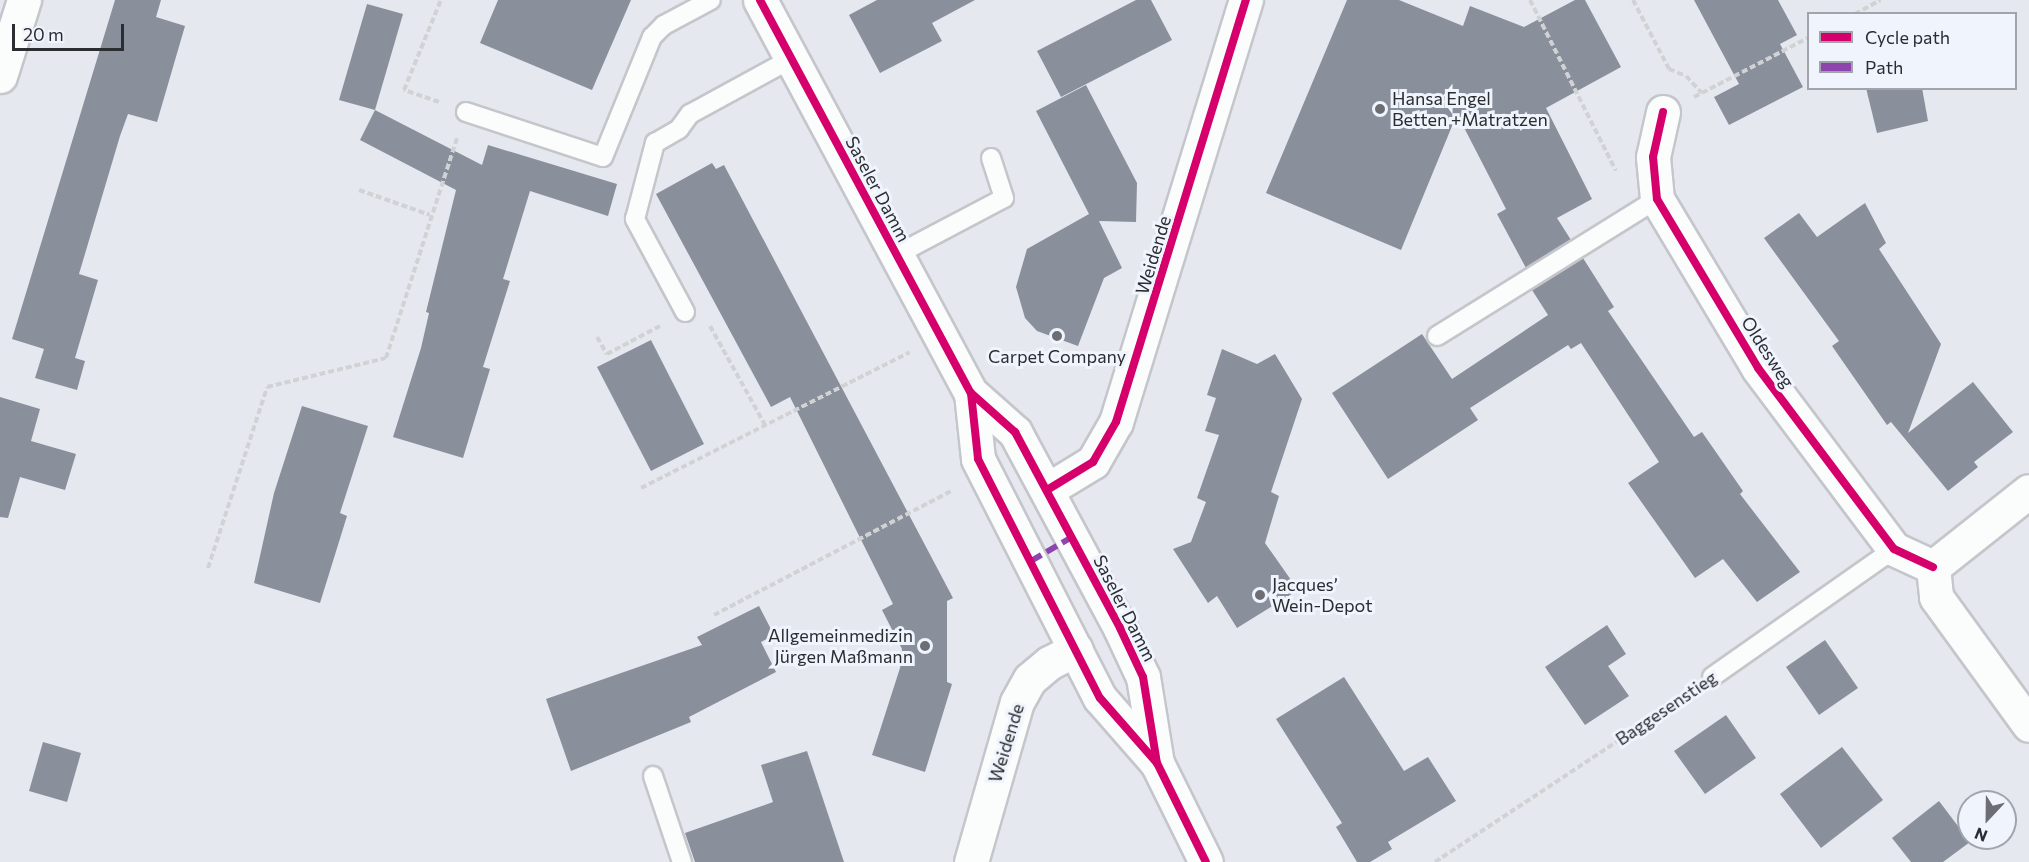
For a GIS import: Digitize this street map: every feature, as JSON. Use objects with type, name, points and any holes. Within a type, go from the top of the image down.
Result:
[{"type":"street","points":[[0,76],[24,0]]},
{"type":"street","name":"Saseler Damm","points":[[760,0],[971,393],[1015,432],[1047,490],[1143,676],[1157,763]]},
{"type":"street","name":"Weidende","points":[[1047,490],[1093,462],[1116,422],[1246,0]]},
{"type":"street","name":"Oldesweg","points":[[1664,112],[1653,157],[1647,205],[1758,368],[1894,549],[1933,567]]},
{"type":"street","name":"Saseler Damm","points":[[971,393],[978,459],[1100,698],[1157,763],[1206,862]]},
{"type":"street","points":[[2029,491],[1933,567],[1936,597],[2029,725]]},
{"type":"street","name":"Weidende","points":[[971,862],[1017,702],[1030,679],[1049,663],[1076,650]]},
{"type":"lane","points":[[466,112],[603,157],[652,37],[664,25],[711,0]]},
{"type":"lane","points":[[686,312],[635,219],[655,143],[679,129],[690,114],[791,59]]},
{"type":"lane","points":[[896,255],[1004,198],[991,158]]},
{"type":"lane","points":[[1437,336],[1647,205]]},
{"type":"lane","name":"Baggesenstieg","points":[[1712,677],[1894,549]]},
{"type":"lane","points":[[653,776],[682,862]]},
{"type":"path","points":[[208,568],[267,387],[386,358],[430,215],[466,112],[404,90],[441,0]]},
{"type":"path","points":[[1530,0],[1647,205]]},
{"type":"path","points":[[1633,0],[1669,69],[1686,76],[1702,93]]},
{"type":"path","points":[[1859,12],[1880,0]]},
{"type":"path","points":[[1664,112],[1807,39]]},
{"type":"path","points":[[359,190],[430,215]]},
{"type":"path","points":[[597,337],[607,354],[699,305],[765,425]]},
{"type":"path","points":[[641,488],[941,337]]},
{"type":"path","points":[[714,615],[986,473]]},
{"type":"building","points":[[115,0],[161,0],[156,17],[185,26],[157,122],[128,114],[79,274],[98,280],[75,358],[85,361],[77,390],[35,378],[44,349],[12,339]]},
{"type":"building","points":[[498,0],[631,0],[592,90],[480,43]]},
{"type":"building","points":[[877,0],[975,0],[932,23],[942,41],[880,73],[849,15]]},
{"type":"building","points":[[1136,0],[1151,0],[1172,40],[1061,97],[1037,51]]},
{"type":"building","name":"Hansa Engel Betten +Matratzen","points":[[1347,0],[1399,0],[1463,26],[1470,6],[1524,27],[1575,0],[1585,0],[1621,67],[1546,108],[1592,199],[1557,218],[1571,240],[1526,268],[1497,214],[1506,209],[1457,114],[1401,250],[1266,193]]},
{"type":"building","points":[[1694,0],[1778,0],[1797,35],[1780,44],[1803,87],[1729,125],[1714,97],[1739,84]]},
{"type":"building","points":[[367,4],[403,14],[375,110],[339,100]]},
{"type":"building","points":[[1086,85],[1137,183],[1136,222],[1099,221],[1122,268],[1104,278],[1078,346],[1037,331],[1025,318],[1016,287],[1027,249],[1089,214],[1036,111]]},
{"type":"building","points":[[1866,90],[1922,90],[1928,121],[1877,133]]},
{"type":"building","points":[[375,110],[482,165],[488,145],[617,184],[608,216],[530,191],[503,279],[510,281],[483,367],[490,369],[463,458],[393,437],[421,348],[429,313],[426,312],[456,190],[360,140]]},
{"type":"building","points":[[712,163],[716,169],[724,165],[953,598],[947,601],[947,682],[952,684],[925,772],[872,755],[900,668],[902,649],[882,610],[893,604],[790,397],[771,407],[656,194]]},
{"type":"building","points":[[1865,203],[1886,243],[1879,249],[1941,344],[1908,433],[1973,382],[2013,432],[1974,462],[1978,467],[1948,491],[1891,422],[1887,425],[1832,346],[1839,341],[1764,238],[1799,213],[1817,237]]},
{"type":"building","points":[[1583,258],[1614,307],[1608,311],[1694,437],[1702,432],[1743,491],[1740,494],[1800,572],[1757,602],[1723,559],[1695,578],[1628,483],[1659,462],[1581,343],[1571,349],[1568,345],[1470,408],[1478,420],[1388,479],[1332,393],[1422,334],[1452,379],[1548,315],[1532,290]]},
{"type":"building","points":[[651,340],[704,444],[651,471],[597,367]]},
{"type":"building","points":[[1222,349],[1257,364],[1275,354],[1302,399],[1271,492],[1279,496],[1265,543],[1298,590],[1237,628],[1217,596],[1208,603],[1173,549],[1191,542],[1206,502],[1197,498],[1219,435],[1205,431],[1216,398],[1207,395]]},
{"type":"building","points":[[0,397],[40,409],[31,441],[76,454],[65,490],[20,477],[8,518],[0,517]]},
{"type":"building","points":[[302,406],[368,426],[340,513],[347,516],[320,603],[254,583],[274,493]]},
{"type":"building","points":[[759,606],[774,635],[761,642],[776,672],[689,717],[691,722],[571,771],[546,699],[702,645],[697,637]]},
{"type":"building","points":[[1607,625],[1626,654],[1608,666],[1629,696],[1585,725],[1545,667]]},
{"type":"building","points":[[1825,640],[1858,688],[1819,715],[1786,667]]},
{"type":"building","points":[[1344,677],[1404,771],[1428,757],[1456,801],[1388,842],[1392,849],[1370,862],[1357,862],[1336,827],[1342,823],[1276,719]]},
{"type":"building","points":[[1726,715],[1756,758],[1705,794],[1674,751]]},
{"type":"building","points":[[43,742],[81,753],[67,802],[29,791]]},
{"type":"building","points":[[1842,747],[1883,800],[1821,848],[1780,794]]},
{"type":"building","points":[[807,751],[844,862],[695,862],[685,833],[773,802],[761,765]]},
{"type":"building","points":[[1939,801],[1957,825],[1957,850],[1959,850],[1943,862],[1911,862],[1892,838]]},
{"type":"marked path","points":[[1031,561],[1072,537]]},
{"type":"cycle path","points":[[760,0],[971,393],[1015,432],[1120,628],[1143,677],[1157,763]]},
{"type":"cycle path","points":[[1047,490],[1093,462],[1116,422],[1246,0]]},
{"type":"cycle path","points":[[1663,112],[1653,157],[1657,199],[1758,368],[1894,549],[1933,567]]},
{"type":"cycle path","points":[[971,393],[978,459],[1100,698],[1157,763],[1206,862]]},
{"type":"place","name":"Hansa Engel Betten +Matratzen","points":[[1380,109]]},
{"type":"place","name":"Carpet Company","points":[[1057,336]]},
{"type":"place","name":"Jacques’ Wein-Depot","points":[[1260,595]]},
{"type":"place","name":"Allgemeinmedizin Jürgen Maßmann","points":[[925,646]]}]
